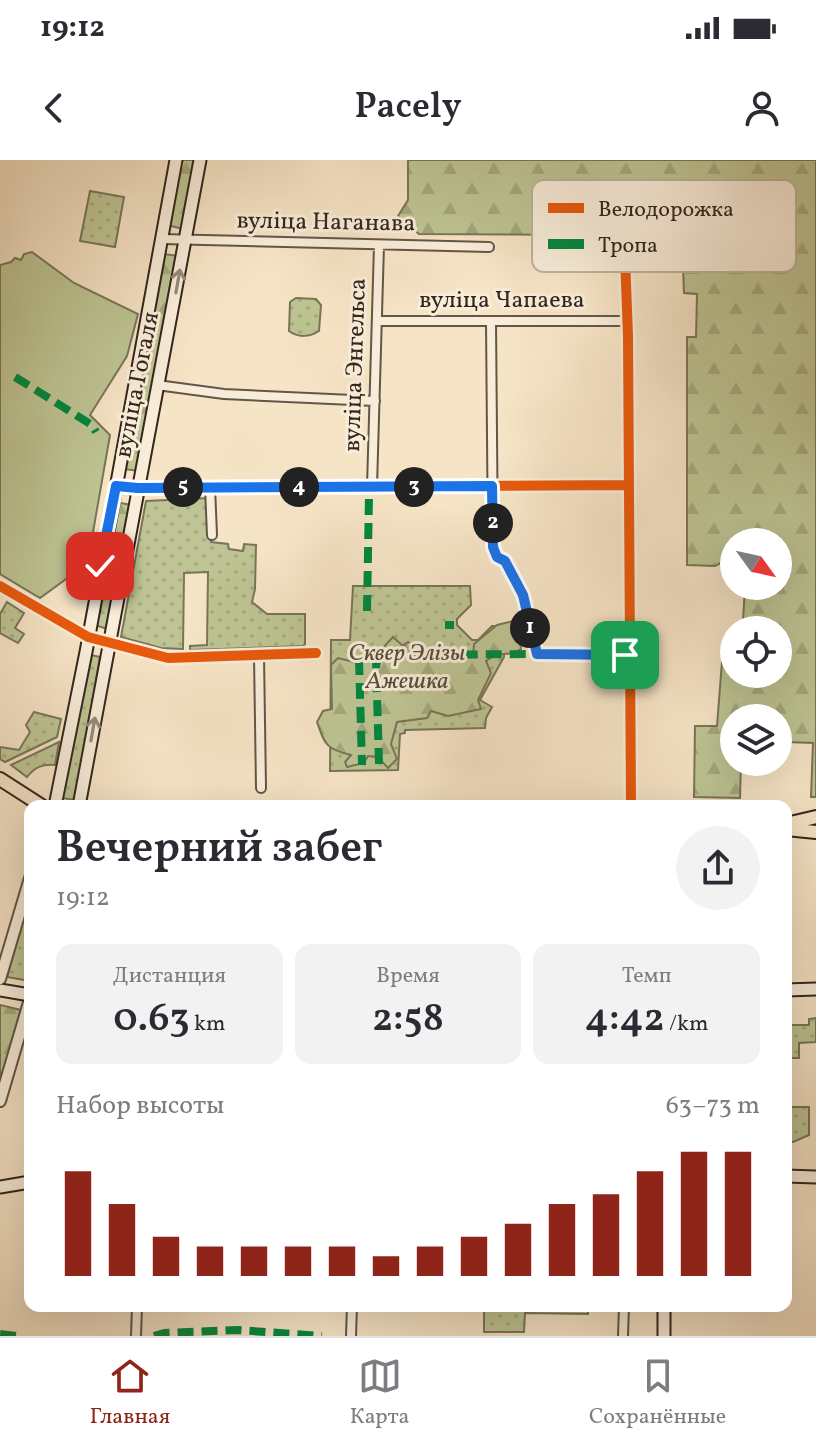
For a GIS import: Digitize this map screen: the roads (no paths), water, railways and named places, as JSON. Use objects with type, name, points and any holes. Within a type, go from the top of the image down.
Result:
[{"type":"main road","name":"вуліца Гогаля","points":[[56,800],[176,160]]},
{"type":"main road","name":"вуліца Гогаля","points":[[80,800],[200,160]]},
{"type":"main road","points":[[0,779],[33,800]]},
{"type":"main road","points":[[792,825],[816,817]]},
{"type":"main road","points":[[792,827],[816,825]]},
{"type":"main road","points":[[792,828],[816,832]]},
{"type":"main road","points":[[792,990],[816,989]]},
{"type":"main road","points":[[0,990],[24,996]]},
{"type":"main road","points":[[792,1176],[816,1177]]},
{"type":"main road","points":[[0,1187],[24,1183]]},
{"type":"main road","points":[[664,1312],[664,1336]]},
{"type":"street","name":"вуліца Наганава","points":[[162,239],[489,247]]},
{"type":"street","name":"вуліца Энгельса","points":[[372,487],[379,245]]},
{"type":"street","points":[[625,272],[631,800]]},
{"type":"street","name":"вуліца Чапаева","points":[[377,321],[627,321]]},
{"type":"street","points":[[491,322],[493,547],[497,557],[505,561],[523,595],[537,654],[631,655]]},
{"type":"street","points":[[157,385],[224,394],[375,401]]},
{"type":"street","points":[[116,486],[628,485]]},
{"type":"street","points":[[210,487],[212,535]]},
{"type":"street","points":[[1,588],[88,637],[168,658],[316,653]]},
{"type":"street","points":[[259,656],[261,788]]},
{"type":"street","points":[[0,979],[24,898]]},
{"type":"street","points":[[0,1101],[24,1018]]},
{"type":"street","points":[[136,1336],[137,1312]]},
{"type":"street","points":[[351,1336],[352,1312]]},
{"type":"street","points":[[623,1336],[624,1312]]},
{"type":"park label","name":"Сквер Элізы Ажешка","points":[[407,668]]}]
